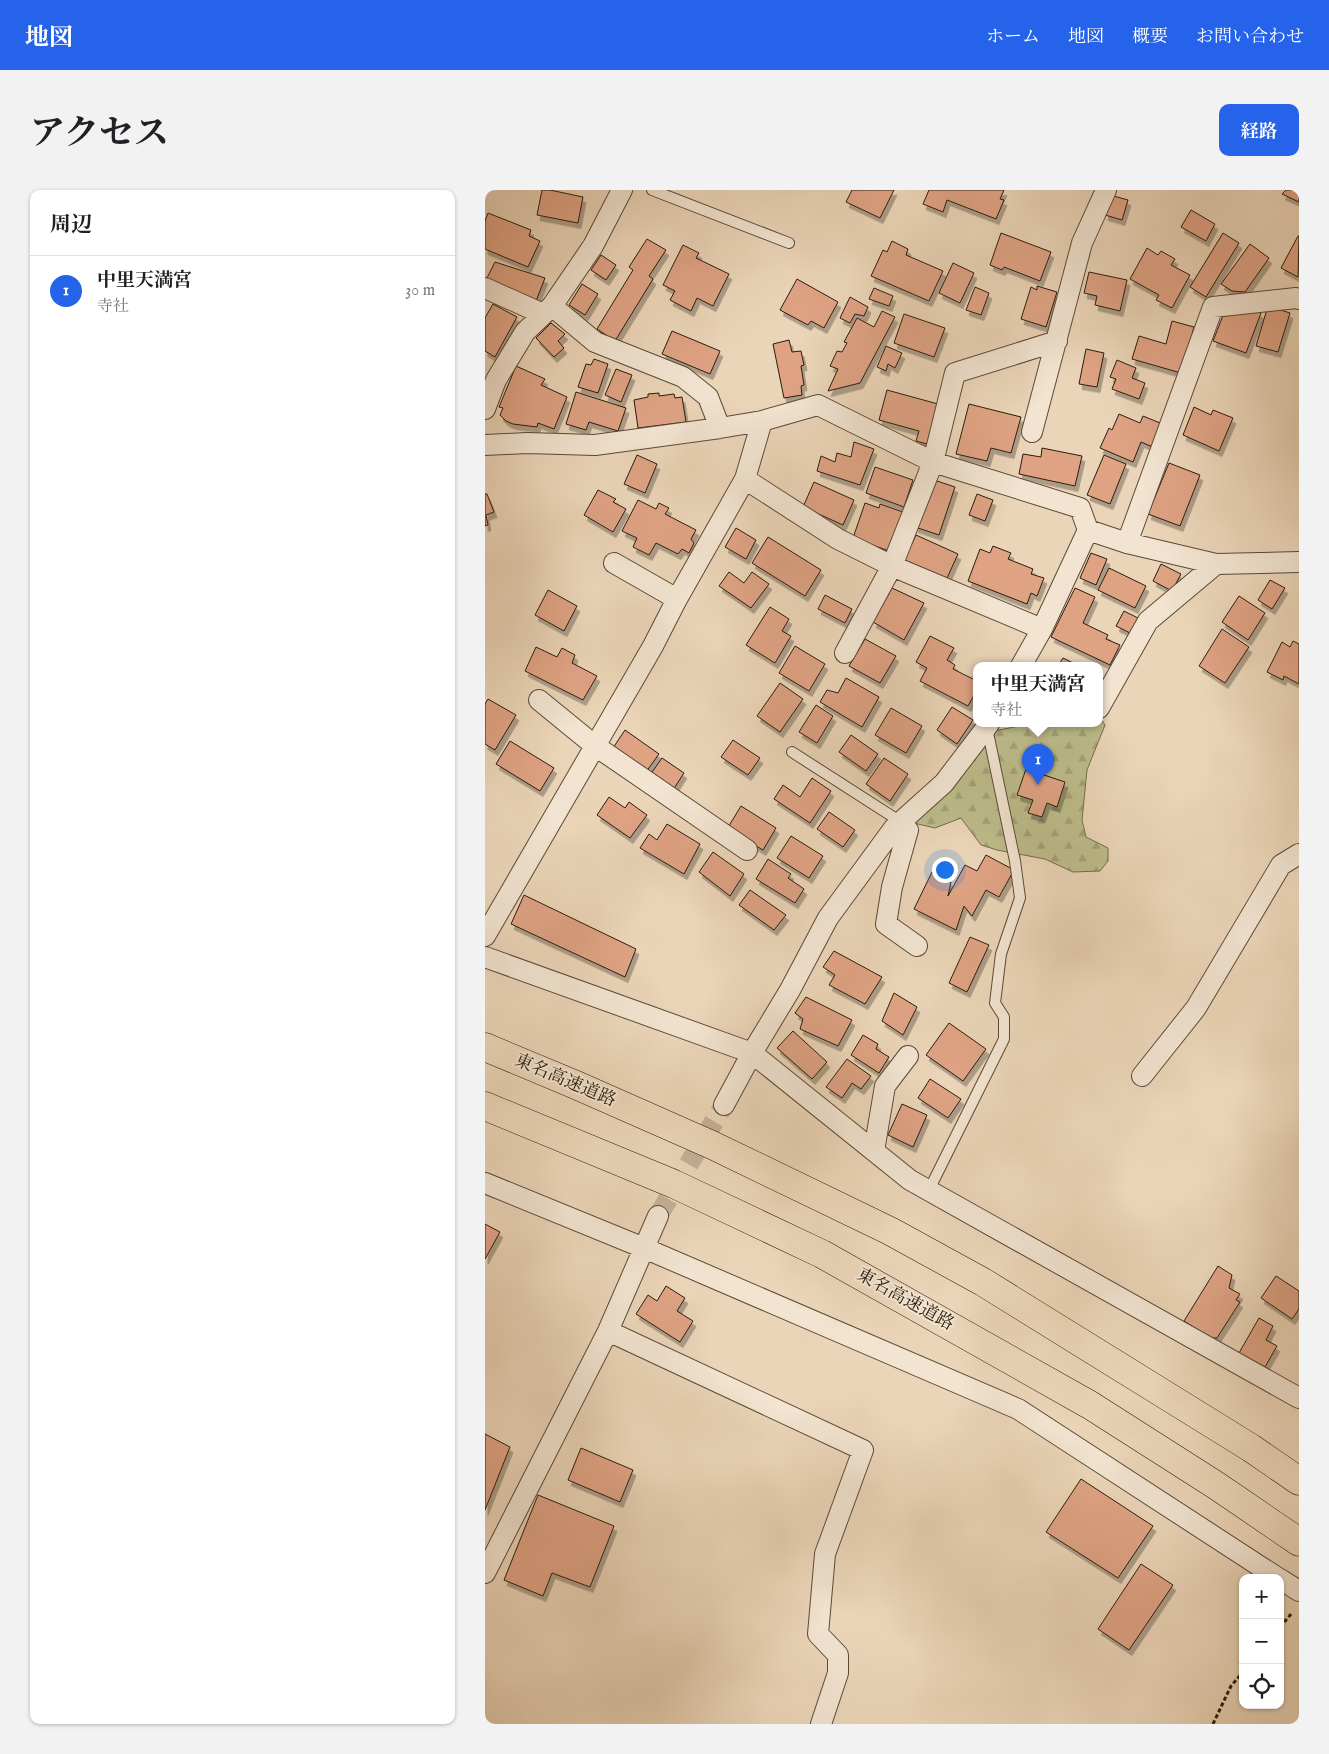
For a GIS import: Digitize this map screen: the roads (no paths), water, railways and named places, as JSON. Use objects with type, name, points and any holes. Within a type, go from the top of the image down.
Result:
[{"type":"highway","name":"東名高速道路","points":[[485,1047],[712,1146],[890,1231],[983,1282],[1251,1448],[1299,1481]]},
{"type":"highway","name":"東名高速道路","points":[[485,1106],[674,1184],[822,1254],[1090,1405],[1217,1486],[1299,1542]]},
{"type":"street","points":[[485,409],[496,380],[525,332],[548,310],[593,246],[622,190]]},
{"type":"street","points":[[1032,432],[1082,243],[1106,190]]},
{"type":"street","points":[[485,288],[548,310],[595,342],[683,377],[707,397],[720,428]]},
{"type":"street","points":[[1127,543],[1213,306],[1299,299]]},
{"type":"street","points":[[845,654],[892,566],[933,462],[955,373],[1057,341]]},
{"type":"street","points":[[485,445],[527,443],[595,445],[762,421],[818,405],[933,462],[1080,508],[1088,530],[1042,629],[1023,662]]},
{"type":"street","points":[[485,936],[653,646],[677,599],[745,480],[762,421]]},
{"type":"street","points":[[745,480],[838,539],[892,566],[1042,629]]},
{"type":"street","points":[[1088,530],[1127,543],[1216,564],[1299,562]]},
{"type":"street","points":[[614,563],[677,599]]},
{"type":"street","points":[[1103,701],[1148,621],[1216,564]]},
{"type":"street","points":[[539,700],[594,745],[747,850]]},
{"type":"street","points":[[724,1105],[752,1053],[790,990],[827,918],[894,828],[944,783],[991,727]]},
{"type":"street","points":[[901,822],[907,830],[892,887],[887,924],[917,946]]},
{"type":"street","points":[[1141,1076],[1196,1008],[1281,865],[1299,854]]},
{"type":"street","points":[[485,957],[752,1053],[910,1180],[1299,1398]]},
{"type":"street","points":[[874,1151],[885,1086],[908,1056]]},
{"type":"street","points":[[485,1183],[644,1248],[1018,1408],[1273,1574]]},
{"type":"street","points":[[485,1572],[608,1331],[658,1216]]},
{"type":"street","points":[[608,1331],[863,1450],[825,1554],[818,1634],[838,1655],[837,1673],[821,1724]]},
{"type":"street","points":[[1284,1581],[1299,1591]]},
{"type":"lane","points":[[652,190],[789,243]]},
{"type":"lane","points":[[929,1190],[1004,1039],[1004,1017],[995,1003],[1001,954],[1020,898],[993,727]]},
{"type":"lane","points":[[792,752],[901,822]]},
{"type":"tunnel","points":[[658,1216],[724,1105]]},
{"type":"place","name":"中里天満宮","points":[[1038,785]]}]
